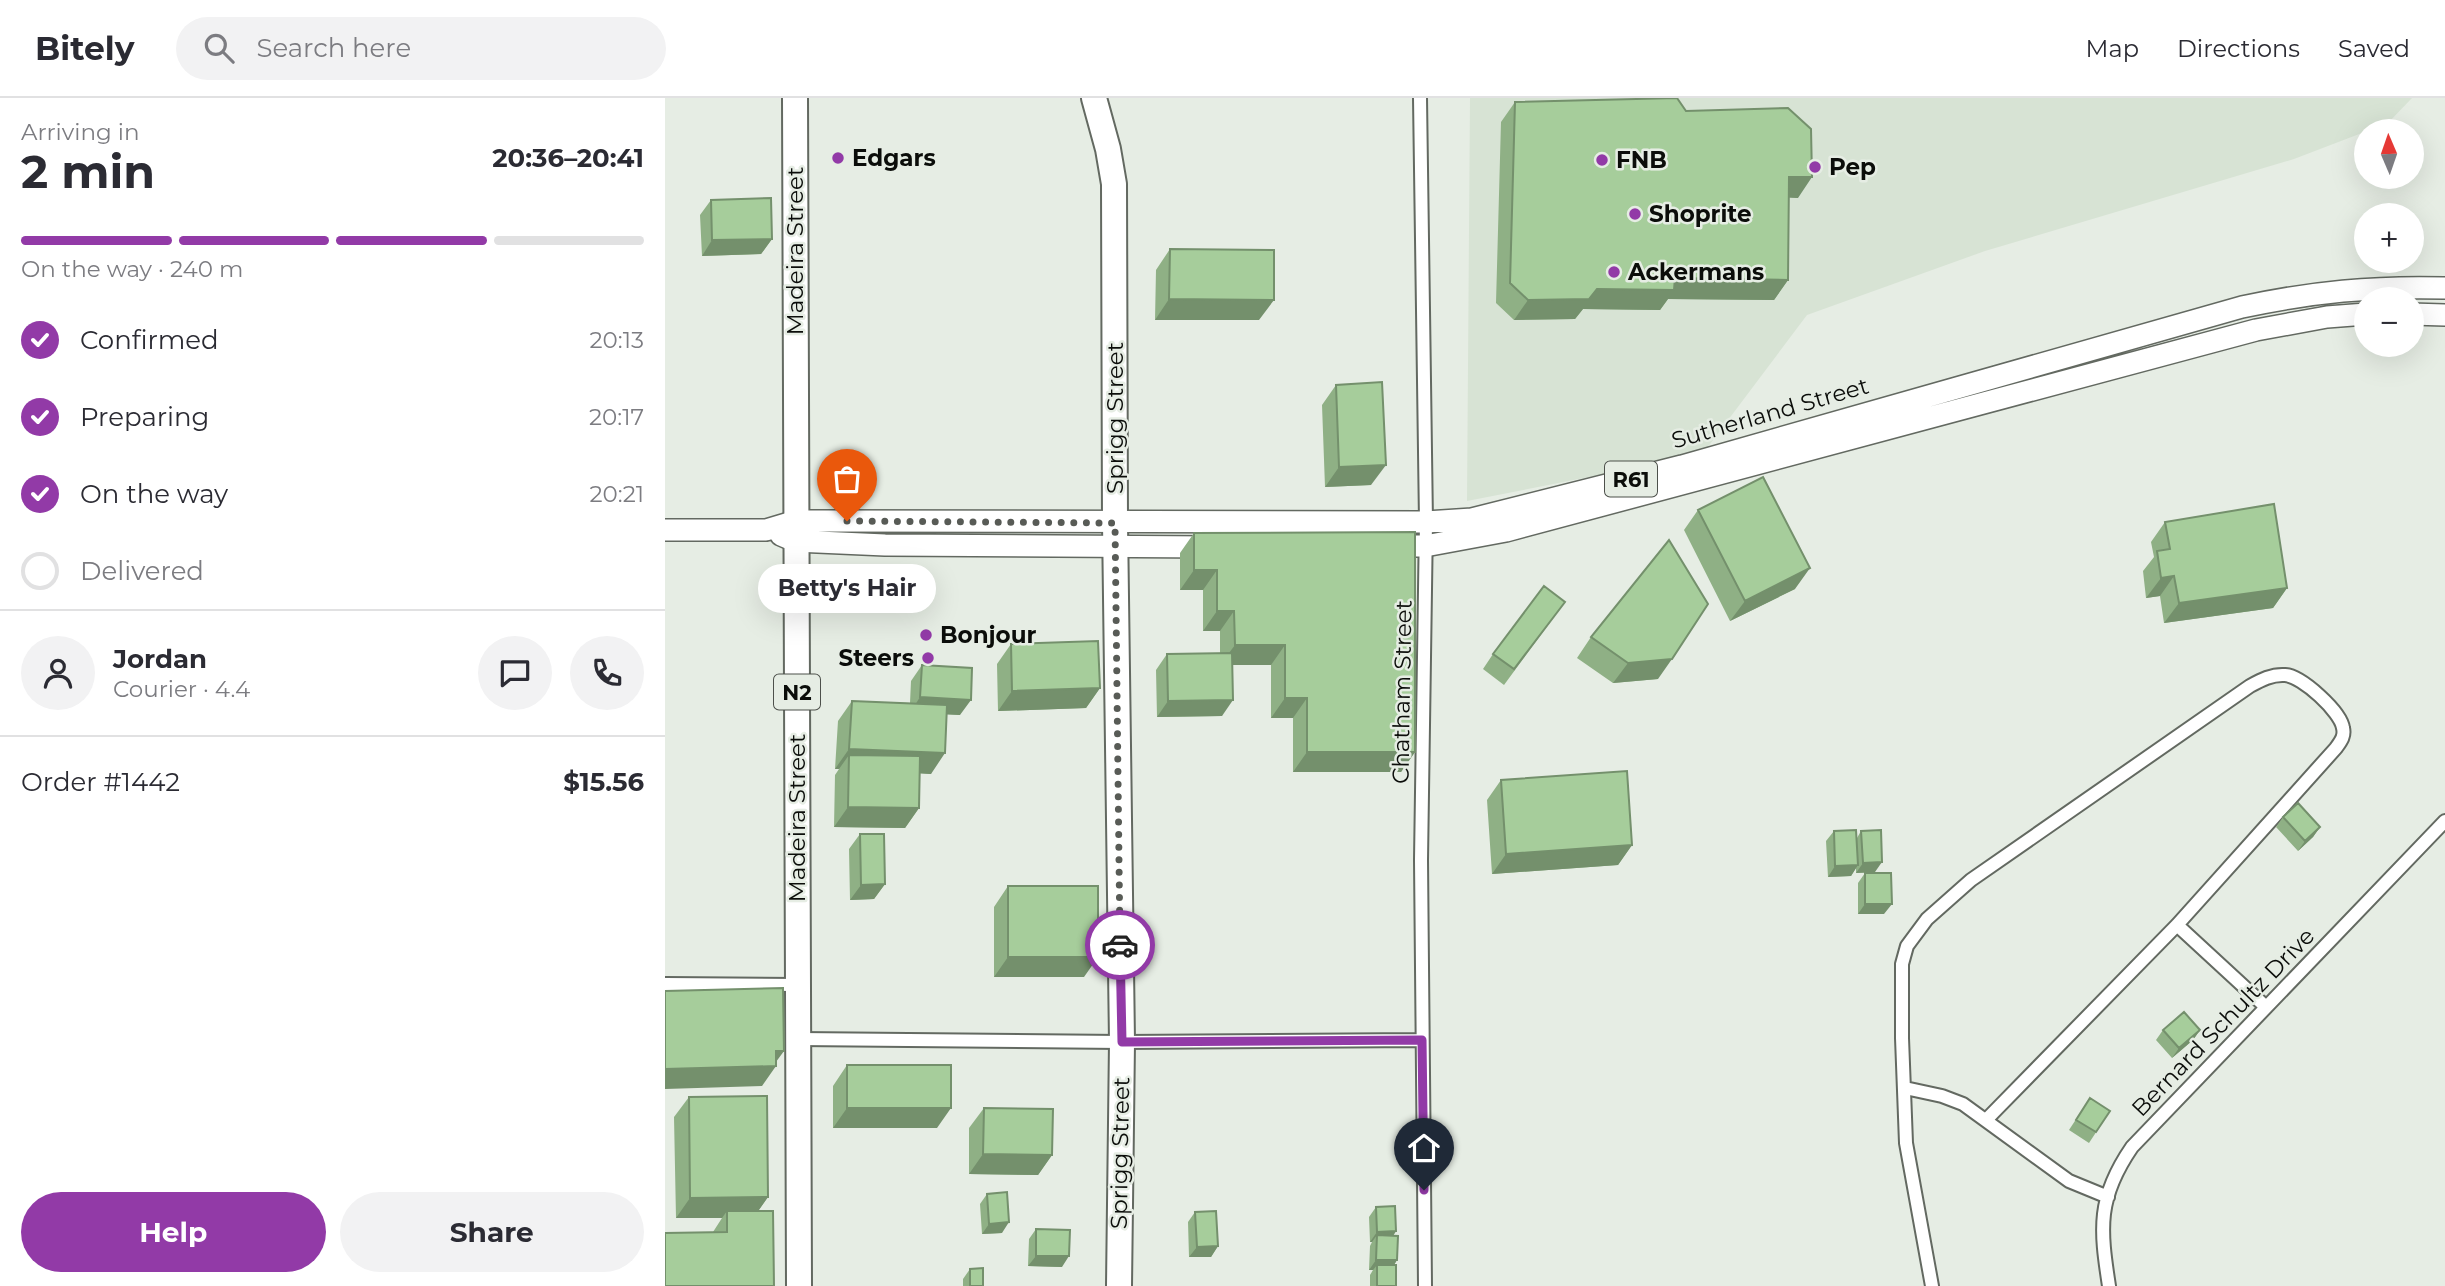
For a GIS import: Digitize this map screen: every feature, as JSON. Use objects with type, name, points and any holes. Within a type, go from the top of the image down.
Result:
[{"type":"highway","name":"Madeira Street","points":[[795,98],[799,1286]]},
{"type":"highway","name":"Sprigg Street","points":[[1094,98],[1114,184],[1115,548],[1122,1042],[1119,1286]]},
{"type":"main road","name":"Sutherland Street","points":[[665,530],[796,531],[1115,523],[1426,522],[1472,519],[1682,466],[2242,307],[2341,290],[2445,288]]},
{"type":"main road","points":[[2424,314],[2445,315]]},
{"type":"main road","name":"Sutherland Street","points":[[1371,546],[1426,546],[1506,531],[2256,331],[2327,317],[2354,315]]},
{"type":"main road","name":"Sutherland Street","points":[[796,531],[898,545],[1236,547]]},
{"type":"street","name":"Chatham Street","points":[[1420,98],[1426,522],[1421,860],[1425,1286]]},
{"type":"street","points":[[1932,1286],[1906,1143],[1902,964],[1907,946],[1927,919],[1971,880],[2249,686],[2273,675],[2288,675],[2303,681],[2339,718],[2343,737],[2320,767],[2177,925],[1986,1120]]},
{"type":"street","name":"Bernard Schultz Drive","points":[[2109,1286],[2102,1245],[2102,1221],[2116,1171],[2133,1147],[2445,821]]},
{"type":"street","points":[[2177,925],[2266,1007]]},
{"type":"street","points":[[665,984],[798,985]]},
{"type":"street","points":[[798,1039],[1122,1042],[1422,1040]]},
{"type":"street","points":[[1905,1088],[1942,1096],[1963,1104],[2069,1181],[2108,1196]]},
{"type":"shaded area","points":[[1470,98],[2412,98],[2392,119],[2354,119],[2354,136],[2294,159],[1985,251],[1807,315],[1704,452],[1467,501]]},
{"type":"building","points":[[1677,98],[1686,111],[1788,108],[1811,129],[1812,177],[1789,177],[1788,280],[1675,278],[1674,290],[1597,289],[1589,299],[1528,300],[1510,283],[1515,102]]},
{"type":"building","points":[[771,198],[772,239],[712,240],[711,200]]},
{"type":"building","points":[[1170,249],[1274,250],[1274,300],[1169,299]]},
{"type":"building","points":[[1382,382],[1386,465],[1339,467],[1336,385]]},
{"type":"building","points":[[1763,477],[1810,568],[1745,601],[1698,510]]},
{"type":"building","points":[[2274,504],[2287,588],[2179,603],[2174,576],[2161,578],[2157,551],[2170,549],[2165,522]]},
{"type":"building","points":[[1415,532],[1415,752],[1307,752],[1307,698],[1285,698],[1285,645],[1235,645],[1234,611],[1217,611],[1217,570],[1194,570],[1194,533]]},
{"type":"building","points":[[1669,540],[1708,604],[1672,659],[1628,663],[1591,637]]},
{"type":"building","points":[[1544,586],[1565,602],[1514,669],[1493,654]]},
{"type":"building","points":[[1098,641],[1100,688],[1012,691],[1011,644]]},
{"type":"building","points":[[1232,653],[1233,700],[1168,701],[1167,654]]},
{"type":"building","points":[[922,665],[972,668],[971,700],[920,697]]},
{"type":"building","points":[[852,701],[947,705],[945,753],[849,749]]},
{"type":"building","points":[[849,755],[920,756],[919,808],[848,807]]},
{"type":"building","points":[[1627,771],[1632,845],[1506,854],[1501,780]]},
{"type":"building","points":[[2298,803],[2320,827],[2305,841],[2283,817]]},
{"type":"building","points":[[1856,830],[1858,865],[1835,866],[1834,831]]},
{"type":"building","points":[[1881,830],[1882,862],[1863,863],[1861,831]]},
{"type":"building","points":[[860,834],[884,834],[885,884],[861,885]]},
{"type":"building","points":[[1865,873],[1891,873],[1892,904],[1865,904]]},
{"type":"building","points":[[1008,886],[1098,886],[1098,957],[1008,957]]},
{"type":"building","points":[[783,988],[784,1051],[776,1051],[776,1066],[665,1069],[665,991]]},
{"type":"building","points":[[2184,1012],[2200,1030],[2179,1048],[2163,1030]]},
{"type":"building","points":[[847,1065],[951,1065],[951,1108],[847,1108]]},
{"type":"building","points":[[767,1096],[768,1197],[690,1198],[689,1097]]},
{"type":"building","points":[[2090,1098],[2110,1111],[2096,1132],[2076,1120]]},
{"type":"building","points":[[984,1108],[1053,1109],[1052,1155],[983,1154]]},
{"type":"building","points":[[1007,1192],[1009,1222],[989,1224],[987,1194]]},
{"type":"building","points":[[1395,1206],[1396,1231],[1377,1232],[1376,1207]]},
{"type":"building","points":[[727,1211],[773,1211],[774,1286],[665,1286],[665,1233],[727,1232]]},
{"type":"building","points":[[1216,1211],[1218,1246],[1197,1247],[1195,1212]]},
{"type":"building","points":[[1036,1229],[1070,1230],[1069,1256],[1036,1256]]},
{"type":"building","points":[[1377,1235],[1398,1236],[1397,1260],[1376,1260]]},
{"type":"building","points":[[1377,1265],[1396,1265],[1396,1286],[1377,1286]]},
{"type":"building","points":[[983,1268],[983,1286],[970,1286],[970,1269]]},
{"type":"way so far","points":[[847,521],[1115,523],[1120,945]]},
{"type":"place","name":"Edgars","points":[[838,158]]},
{"type":"place","name":"FNB","points":[[1602,160]]},
{"type":"place","name":"Pep","points":[[1815,167]]},
{"type":"place","name":"Shoprite","points":[[1635,214]]},
{"type":"place","name":"Ackermans","points":[[1614,272]]},
{"type":"place","name":"Betty's Hair","points":[[847,521]]},
{"type":"place","name":"Bonjour","points":[[926,635]]},
{"type":"place","name":"Steers","points":[[928,658]]},
{"type":"route","points":[[1120,945],[1122,1042],[1422,1040],[1424,1190]]}]
